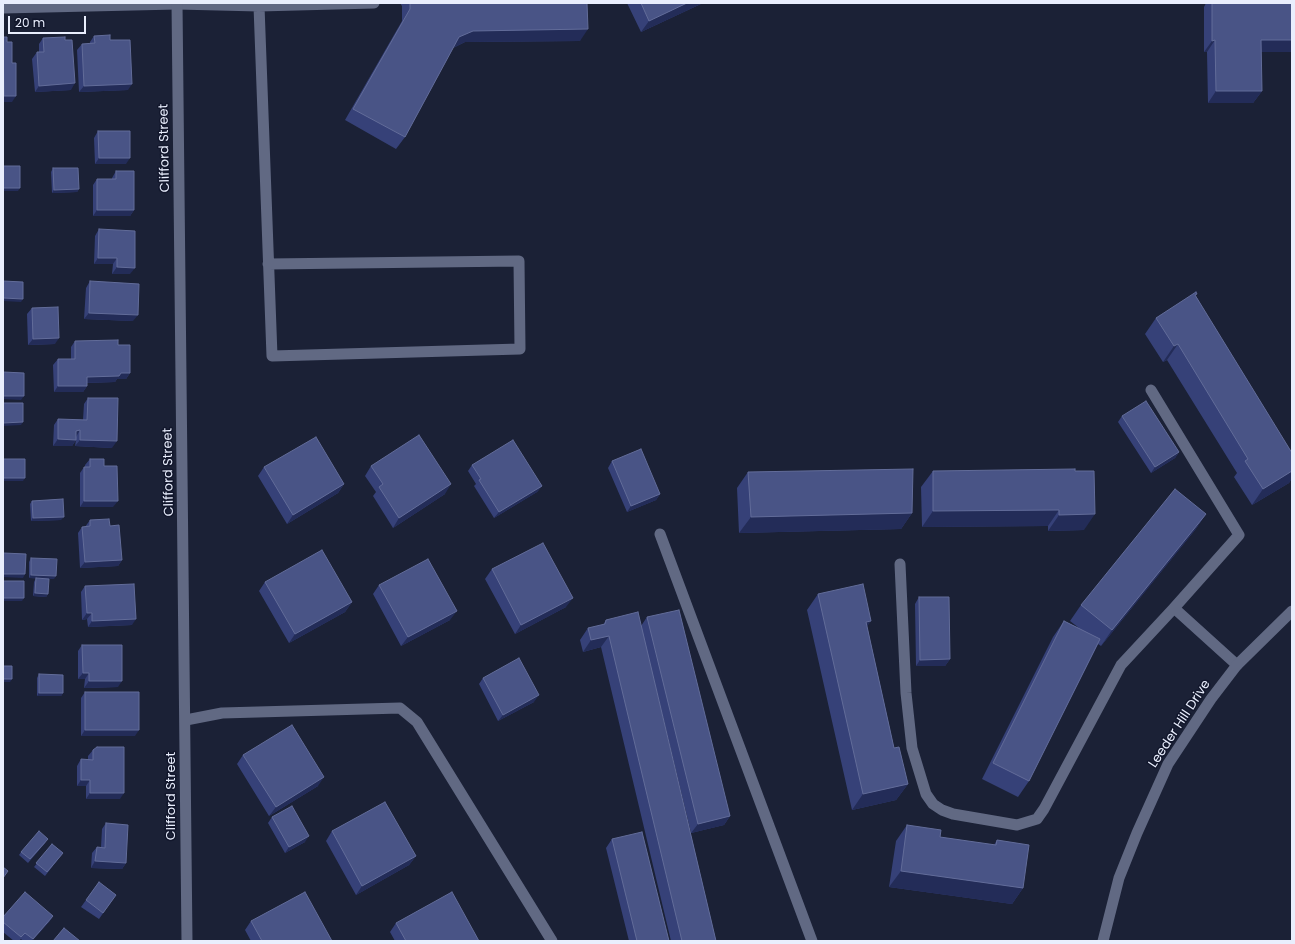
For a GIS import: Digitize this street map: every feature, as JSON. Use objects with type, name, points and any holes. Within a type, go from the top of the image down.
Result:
[{"type":"street","points":[[3,8],[177,4],[258,6],[374,4]]},
{"type":"street","name":"Clifford Street","points":[[177,4],[186,720],[187,941]]},
{"type":"street","points":[[258,6],[268,264],[272,356],[520,349],[519,261],[268,264]]},
{"type":"street","points":[[900,564],[906,693],[912,748],[926,794],[933,804],[942,810],[1005,824],[1017,825],[1037,819],[1044,809],[1121,665],[1239,535],[1151,390]]},
{"type":"street","points":[[660,534],[812,941]]},
{"type":"street","points":[[1174,608],[1237,665]]},
{"type":"street","name":"Leeder Hill Drive","points":[[1103,941],[1119,878],[1137,833],[1168,764],[1211,699],[1237,665],[1292,611]]},
{"type":"street","points":[[186,720],[222,712],[400,708],[417,722],[552,941]]},
{"type":"building","points":[[410,3],[587,3],[588,29],[473,31],[459,37],[405,137],[353,109],[410,9]]},
{"type":"building","points":[[641,3],[687,3],[649,21]]},
{"type":"building","points":[[1212,3],[1292,3],[1292,40],[1261,40],[1262,91],[1216,91],[1215,40],[1212,41]]},
{"type":"building","points":[[110,35],[110,40],[130,40],[132,84],[84,86],[82,44],[95,43],[94,36]]},
{"type":"building","points":[[3,37],[7,37],[7,42],[12,42],[12,63],[16,63],[16,96],[4,96]]},
{"type":"building","points":[[65,37],[65,40],[72,40],[75,83],[39,86],[37,52],[44,52],[43,38]]},
{"type":"building","points":[[98,131],[130,131],[130,158],[99,158]]},
{"type":"building","points":[[3,166],[20,166],[20,188],[3,188]]},
{"type":"building","points":[[53,168],[78,168],[79,189],[54,190]]},
{"type":"building","points":[[116,171],[134,171],[134,210],[97,210],[97,179],[116,179]]},
{"type":"building","points":[[99,229],[135,231],[135,268],[117,267],[117,258],[98,258]]},
{"type":"building","points":[[3,281],[23,282],[23,299],[3,298]]},
{"type":"building","points":[[90,281],[139,284],[138,315],[89,313]]},
{"type":"building","points":[[1196,292],[1197,294],[1195,295],[1292,453],[1292,471],[1263,489],[1245,461],[1248,459],[1178,344],[1174,346],[1156,318]]},
{"type":"building","points":[[58,307],[59,338],[33,339],[32,308]]},
{"type":"building","points":[[118,340],[118,345],[130,345],[130,373],[121,373],[119,376],[87,377],[87,386],[58,386],[58,359],[75,359],[75,341]]},
{"type":"building","points":[[3,372],[24,373],[24,396],[3,396]]},
{"type":"building","points":[[88,398],[118,398],[117,441],[80,440],[80,430],[76,431],[76,440],[58,439],[58,419],[87,420]]},
{"type":"building","points":[[1146,401],[1179,452],[1155,467],[1122,416]]},
{"type":"building","points":[[3,403],[23,403],[23,422],[3,423]]},
{"type":"building","points":[[419,435],[451,484],[399,518],[379,487],[383,484],[371,466]]},
{"type":"building","points":[[316,437],[344,484],[293,515],[264,467]]},
{"type":"building","points":[[513,440],[542,486],[499,512],[479,480],[481,479],[472,465]]},
{"type":"building","points":[[641,449],[660,494],[631,506],[612,461]]},
{"type":"building","points":[[3,459],[25,459],[25,478],[3,478]]},
{"type":"building","points":[[90,459],[104,459],[104,466],[117,466],[118,501],[84,501],[84,467],[90,467]]},
{"type":"building","points":[[913,469],[912,513],[751,517],[748,472]]},
{"type":"building","points":[[1075,469],[1075,471],[1094,471],[1095,514],[1059,515],[1059,510],[933,511],[933,471]]},
{"type":"building","points":[[1175,489],[1206,514],[1112,630],[1081,605]]},
{"type":"building","points":[[63,499],[64,517],[33,518],[32,501]]},
{"type":"building","points":[[109,519],[110,526],[119,525],[122,560],[85,562],[82,527],[90,526],[90,520]]},
{"type":"building","points":[[543,543],[573,598],[521,625],[492,569]]},
{"type":"building","points":[[322,550],[352,602],[295,634],[265,582]]},
{"type":"building","points":[[3,553],[26,554],[25,574],[3,574]]},
{"type":"building","points":[[31,558],[57,559],[56,576],[31,575]]},
{"type":"building","points":[[428,559],[457,611],[408,637],[379,585]]},
{"type":"building","points":[[36,578],[49,579],[48,594],[35,593]]},
{"type":"building","points":[[3,581],[24,581],[24,598],[3,598]]},
{"type":"building","points":[[134,584],[136,619],[92,621],[92,613],[87,613],[85,586]]},
{"type":"building","points":[[863,584],[871,621],[866,622],[894,748],[899,747],[908,784],[863,794],[818,594]]},
{"type":"building","points":[[919,597],[949,597],[950,659],[920,660]]},
{"type":"building","points":[[679,610],[730,816],[698,824],[647,617]]},
{"type":"building","points":[[638,612],[716,941],[682,941],[609,636],[591,640],[588,628],[605,624],[606,620]]},
{"type":"building","points":[[1064,621],[1100,639],[1029,781],[993,763]]},
{"type":"building","points":[[82,645],[122,645],[122,681],[89,681],[89,673],[83,673]]},
{"type":"building","points":[[519,658],[539,695],[503,715],[483,678]]},
{"type":"building","points":[[3,666],[12,666],[12,679],[3,679]]},
{"type":"building","points":[[39,674],[63,675],[63,693],[39,693]]},
{"type":"building","points":[[85,692],[139,692],[139,730],[85,730]]},
{"type":"building","points":[[292,725],[324,777],[276,807],[243,755]]},
{"type":"building","points":[[97,747],[124,747],[124,793],[90,793],[90,780],[81,780],[81,759],[93,760],[93,750]]},
{"type":"building","points":[[385,802],[416,856],[362,886],[332,831]]},
{"type":"building","points":[[292,806],[309,836],[289,847],[272,817]]},
{"type":"building","points":[[106,823],[128,825],[126,863],[95,861],[97,847],[105,848]]},
{"type":"building","points":[[907,825],[941,830],[940,837],[996,845],[997,840],[1029,845],[1023,888],[901,871]]},
{"type":"building","points":[[39,831],[48,839],[30,859],[21,852]]},
{"type":"building","points":[[642,832],[669,941],[637,941],[612,839]]},
{"type":"building","points":[[52,844],[63,853],[47,872],[36,863]]},
{"type":"building","points":[[3,867],[8,871],[3,878]]},
{"type":"building","points":[[99,882],[116,895],[103,913],[86,900]]},
{"type":"building","points":[[25,892],[53,916],[33,939],[25,933],[21,937],[3,922],[3,917]]},
{"type":"building","points":[[305,892],[332,941],[262,941],[251,921]]},
{"type":"building","points":[[452,892],[479,941],[406,941],[396,923]]},
{"type":"building","points":[[64,928],[80,941],[53,941]]}]
